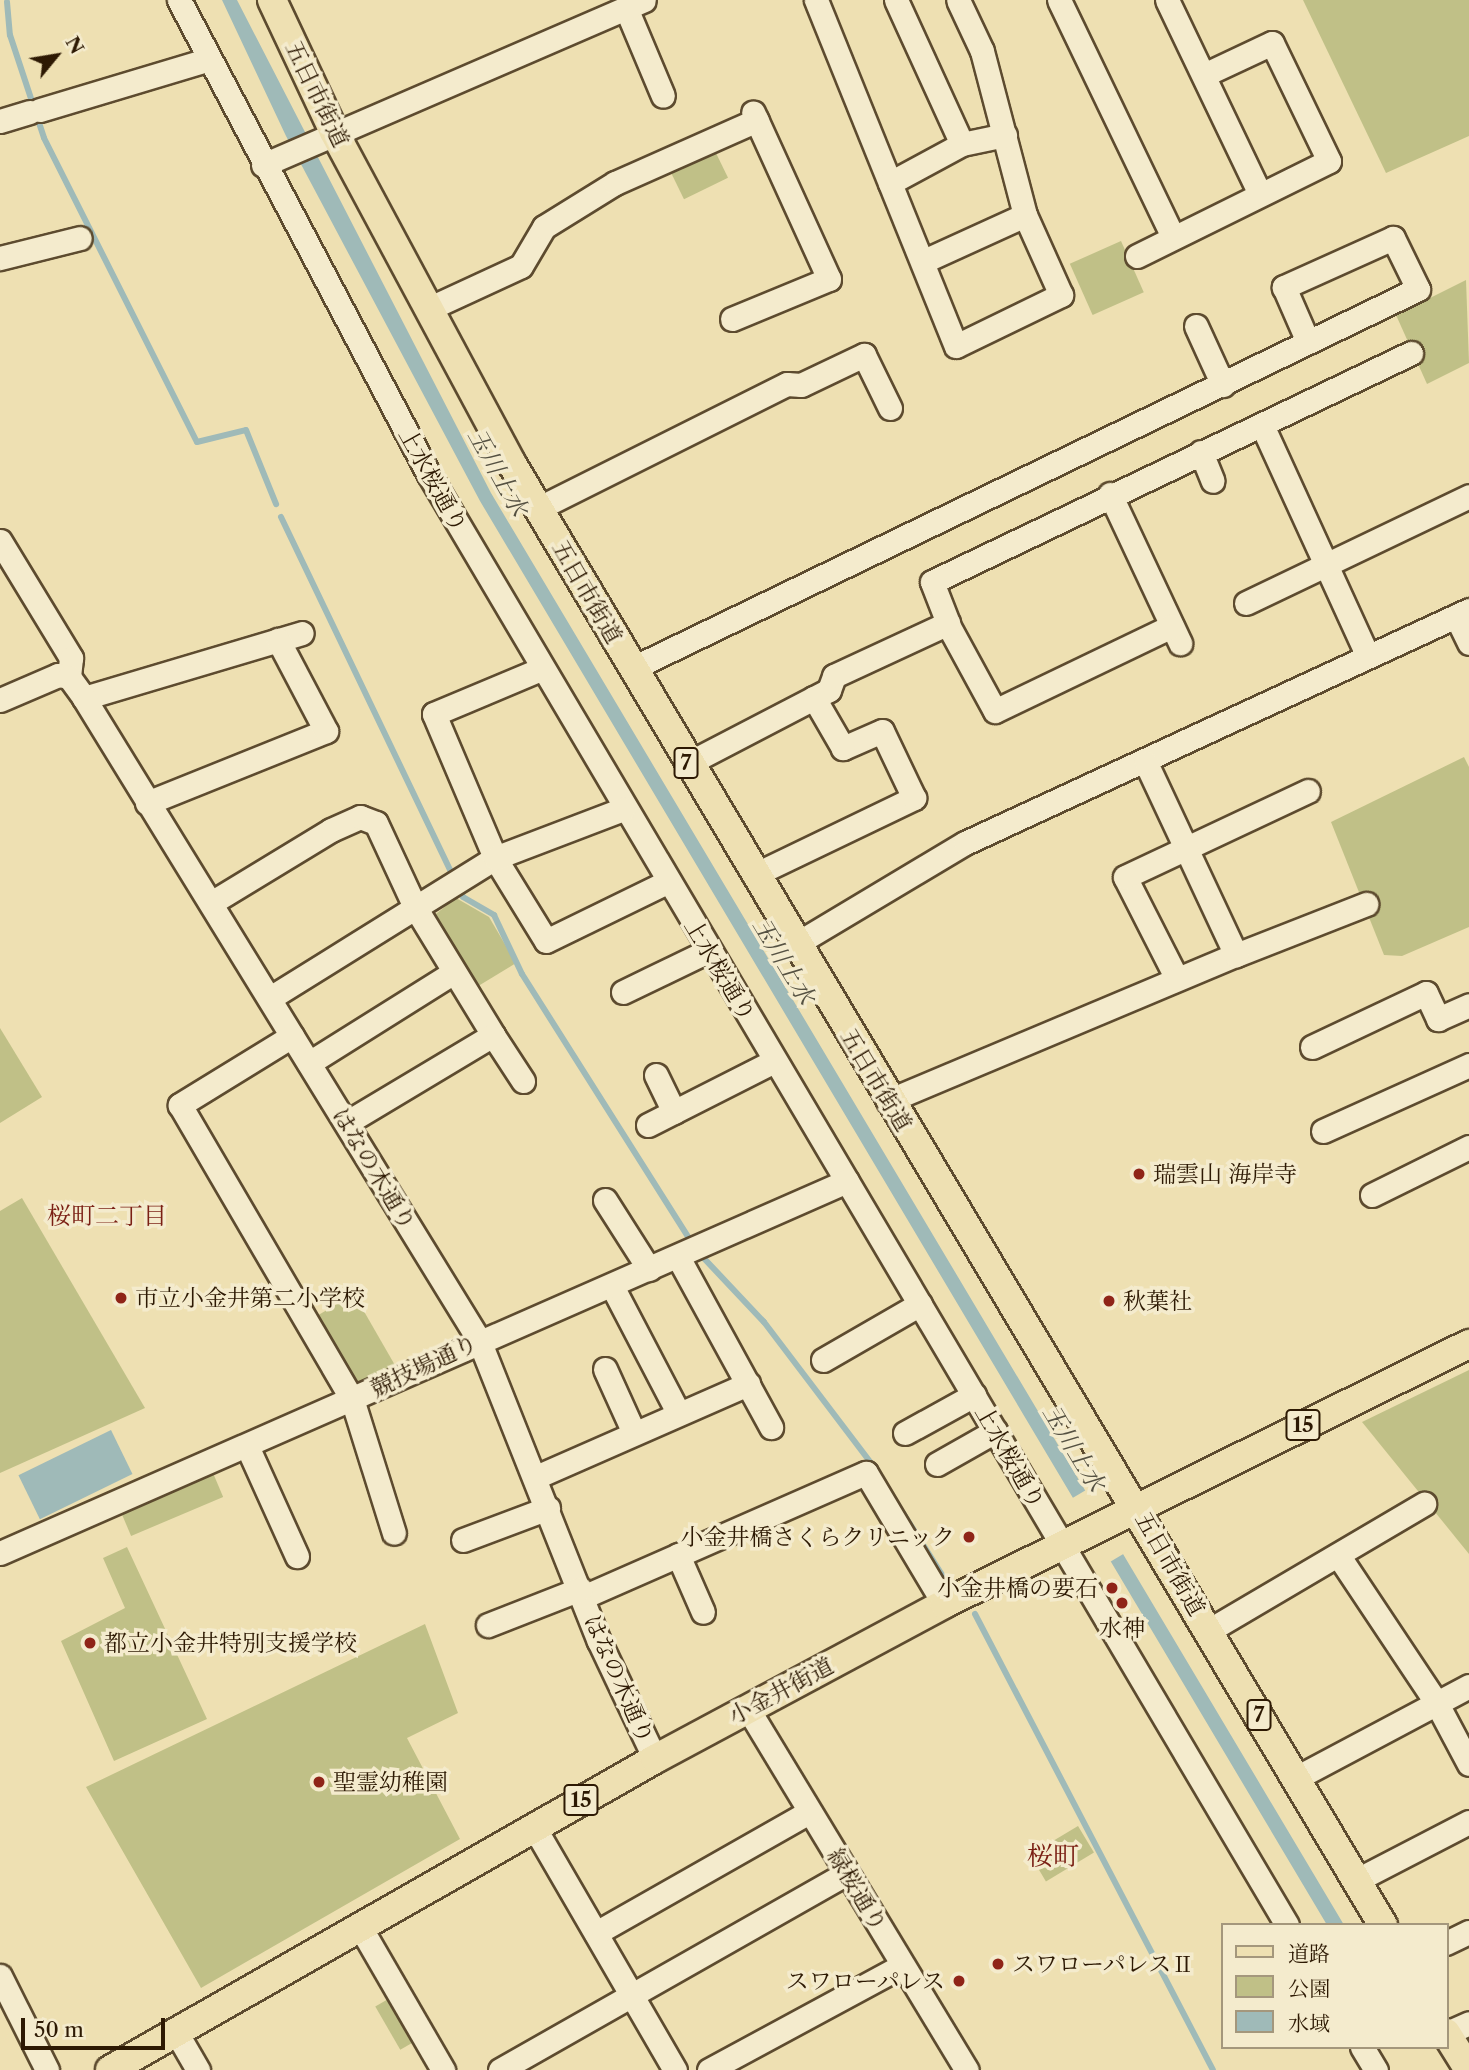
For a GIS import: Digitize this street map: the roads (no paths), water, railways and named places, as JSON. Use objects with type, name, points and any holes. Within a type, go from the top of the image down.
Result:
[{"type":"main road","name":"五日市街道","points":[[272,0],[324,137],[428,309],[631,669],[888,1101],[1137,1505],[1208,1631],[1382,1923]]},
{"type":"main road","name":"小金井街道","points":[[110,2070],[359,1925],[654,1759],[944,1604],[1101,1521],[1469,1344]]},
{"type":"main road","points":[[1448,2036],[1469,2070]]},
{"type":"street","name":"上水桜通り","points":[[179,0],[207,60],[268,163],[541,669],[848,1181],[1286,1923]]},
{"type":"street","points":[[816,0],[924,261],[956,346],[1060,295],[1025,215],[982,51],[958,0]]},
{"type":"street","points":[[896,0],[962,144]]},
{"type":"street","points":[[1059,0],[1173,237]]},
{"type":"street","points":[[1167,0],[1259,194]]},
{"type":"street","points":[[268,163],[635,4],[663,96]]},
{"type":"street","points":[[1137,256],[1329,161],[1272,43],[1204,75]]},
{"type":"street","points":[[0,121],[207,60]]},
{"type":"street","points":[[428,309],[521,266],[544,226],[615,183],[755,116],[829,279],[732,319]]},
{"type":"street","points":[[890,183],[962,144],[1005,135]]},
{"type":"street","points":[[924,261],[1025,215]]},
{"type":"street","points":[[0,258],[80,238]]},
{"type":"street","points":[[631,669],[1418,289],[1393,238],[1284,287],[1308,342]]},
{"type":"street","points":[[1196,326],[1223,385]]},
{"type":"street","points":[[1110,494],[1176,635],[995,711],[947,623],[932,582],[1110,494],[1262,425],[1410,353]]},
{"type":"street","points":[[539,508],[787,384],[801,385],[864,355],[890,408]]},
{"type":"street","points":[[1262,425],[1368,656]]},
{"type":"street","points":[[1201,452],[1213,481]]},
{"type":"street","points":[[1246,603],[1469,496]]},
{"type":"street","points":[[0,541],[71,658],[69,677],[58,675],[0,700]]},
{"type":"street","points":[[796,944],[965,843],[1146,763],[1462,613],[1469,643]]},
{"type":"street","points":[[687,764],[828,690],[834,676],[947,623]]},
{"type":"street","points":[[85,698],[302,633]]},
{"type":"street","points":[[147,803],[326,731],[278,640]]},
{"type":"street","points":[[541,669],[434,714],[495,858],[545,940],[667,882]]},
{"type":"street","name":"はなの木通り","points":[[69,677],[85,698],[479,1340],[581,1593],[654,1759]]},
{"type":"street","points":[[754,875],[914,798],[882,731],[844,748],[814,698]]},
{"type":"street","points":[[1146,763],[1236,955]]},
{"type":"street","points":[[1176,977],[1125,877],[1308,790]]},
{"type":"street","points":[[270,998],[495,858],[623,809]]},
{"type":"street","points":[[211,903],[360,817],[376,823],[415,907],[523,1082]]},
{"type":"street","points":[[888,1101],[1176,977],[1366,904]]},
{"type":"street","points":[[623,992],[708,951]]},
{"type":"street","points":[[309,1063],[454,972]]},
{"type":"street","points":[[1312,1047],[1426,993],[1438,1019],[1469,1005]]},
{"type":"street","points":[[346,1123],[493,1035]]},
{"type":"street","points":[[292,1036],[180,1105],[352,1399],[394,1533]]},
{"type":"street","points":[[648,1125],[774,1060]]},
{"type":"street","points":[[1323,1131],[1469,1065]]},
{"type":"street","points":[[656,1075],[674,1112]]},
{"type":"street","points":[[1372,1195],[1469,1147]]},
{"type":"street","name":"競技場通り","points":[[0,1553],[247,1446],[479,1340],[612,1286],[848,1181]]},
{"type":"street","points":[[606,1200],[649,1269]]},
{"type":"street","points":[[688,1253],[748,1384],[771,1427]]},
{"type":"street","points":[[612,1286],[679,1414]]},
{"type":"street","points":[[823,1360],[920,1304]]},
{"type":"street","points":[[605,1369],[634,1433]]},
{"type":"street","points":[[536,1477],[748,1384]]},
{"type":"street","points":[[905,1433],[974,1395]]},
{"type":"street","points":[[937,1464],[995,1431]]},
{"type":"street","points":[[247,1446],[297,1556]]},
{"type":"street","points":[[488,1625],[581,1593],[677,1555],[866,1473],[944,1604]]},
{"type":"street","points":[[1208,1631],[1424,1503]]},
{"type":"street","points":[[463,1539],[548,1508]]},
{"type":"street","points":[[677,1555],[703,1612]]},
{"type":"street","points":[[1338,1555],[1436,1702],[1469,1763]]},
{"type":"street","points":[[1296,1778],[1469,1686]]},
{"type":"street","name":"緑桜通り","points":[[748,1709],[901,1966],[967,2070]]},
{"type":"street","points":[[596,1933],[809,1812]]},
{"type":"street","points":[[1357,1880],[1469,1822]]},
{"type":"street","points":[[534,1827],[675,2070]]},
{"type":"street","points":[[500,2070],[846,1873]]},
{"type":"street","points":[[359,1925],[443,2070]]},
{"type":"street","points":[[1448,1942],[1469,1932]]},
{"type":"street","points":[[709,2070],[901,1966]]},
{"type":"street","points":[[0,1976],[47,2070]]},
{"type":"street","points":[[1448,2032],[1469,2023]]},
{"type":"street","points":[[176,2032],[198,2070]]},
{"type":"street","points":[[1363,2049],[1376,2070]]},
{"type":"water","points":[[222,0],[237,0],[491,493],[1343,1923],[1326,1923],[480,501],[286,136]]},
{"type":"water","points":[[111,1430],[132,1474],[40,1519],[18,1475]]},
{"type":"waterway","points":[[7,2],[10,35],[44,138],[197,442],[246,430],[276,504]]},
{"type":"waterway","points":[[281,517],[463,897],[494,915],[522,974],[692,1243]]},
{"type":"waterway","points":[[698,1252],[764,1322],[877,1471]]},
{"type":"waterway","points":[[903,1513],[944,1578]]},
{"type":"waterway","points":[[975,1614],[1213,2070]]},
{"type":"place","name":"瑞雲山 海岸寺","points":[[1139,1174]]},
{"type":"place","name":"市立小金井第二小学校","points":[[121,1298]]},
{"type":"place","name":"秋葉社","points":[[1109,1301]]},
{"type":"place","name":"小金井橋さくらクリニック","points":[[969,1537]]},
{"type":"place","name":"小金井橋の要石","points":[[1112,1588]]},
{"type":"place","name":"水神","points":[[1122,1603]]},
{"type":"place","name":"都立小金井特別支援学校","points":[[90,1643]]},
{"type":"place","name":"聖霊幼稚園","points":[[319,1782]]},
{"type":"place","name":"スワローパレスⅡ","points":[[998,1964]]},
{"type":"place","name":"スワローパレス","points":[[959,1981]]},
{"type":"district","name":"桜町二丁目","points":[[107,1216]]},
{"type":"district","name":"桜町","points":[[1053,1857]]},
{"type":"water label","name":"玉川上水","points":[[498,472]]},
{"type":"water label","name":"玉川上水","points":[[784,961]]},
{"type":"water label","name":"玉川上水","points":[[1074,1448]]}]
